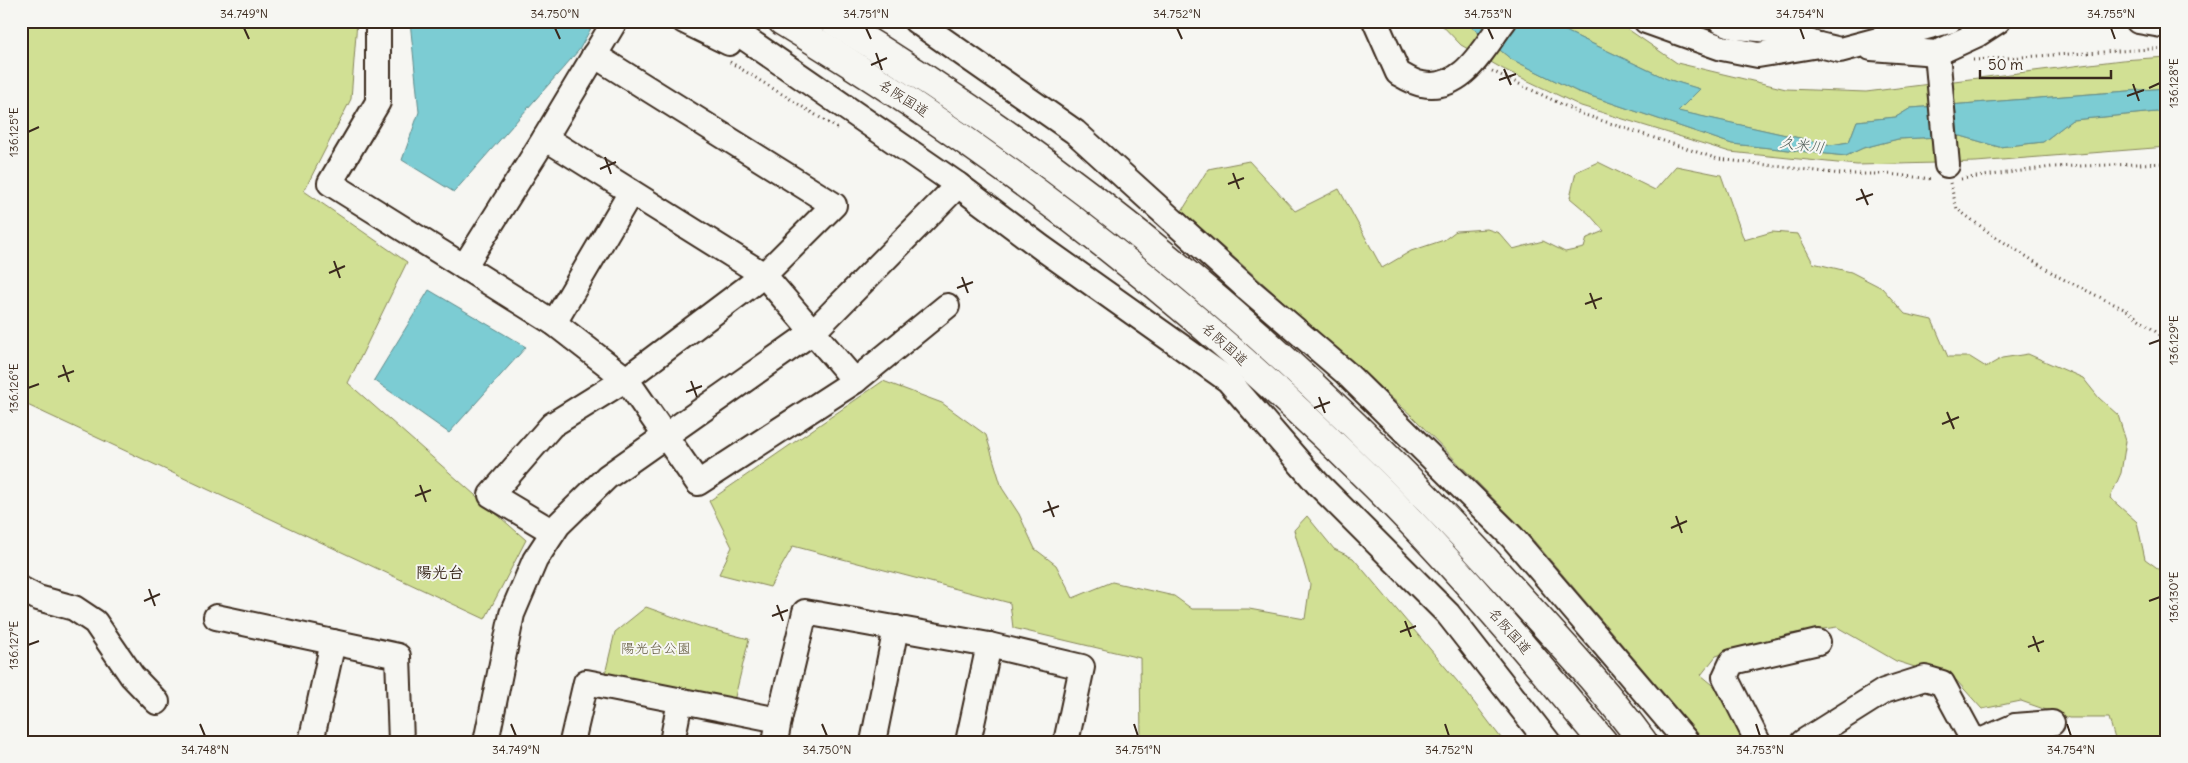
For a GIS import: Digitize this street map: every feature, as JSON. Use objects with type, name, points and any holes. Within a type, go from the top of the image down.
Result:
[{"type":"highway","name":"名阪国道","points":[[782,21],[922,109],[1026,183],[1120,255],[1205,326],[1376,486],[1454,568],[1537,662],[1603,742]]},
{"type":"highway","name":"名阪国道","points":[[834,21],[1041,158],[1136,231],[1225,307],[1316,388],[1401,471],[1477,550],[1641,738]]},
{"type":"highway","points":[[1454,568],[1514,648],[1589,742]]},
{"type":"street","points":[[378,21],[378,102],[330,183],[554,323],[626,380],[667,435],[698,483],[855,381],[947,306]]},
{"type":"street","points":[[464,267],[545,138],[615,21]]},
{"type":"street","points":[[684,21],[727,44],[750,32]]},
{"type":"street","points":[[716,21],[750,32],[1042,248],[1228,380],[1318,483],[1448,614],[1548,742]]},
{"type":"street","points":[[916,21],[1075,132],[1247,288],[1346,373],[1512,537],[1687,742]]},
{"type":"street","points":[[1375,21],[1398,73],[1421,84],[1441,86],[1460,77],[1504,21]]},
{"type":"street","points":[[1646,21],[1722,48],[1758,55],[1818,45]]},
{"type":"street","points":[[1721,21],[1737,27],[1780,31],[1818,45],[1840,50],[1949,21]]},
{"type":"street","points":[[1859,45],[1881,50],[1937,53],[1978,34],[1998,21]]},
{"type":"street","points":[[2138,21],[2167,26]]},
{"type":"street","points":[[1937,53],[1949,173]]},
{"type":"street","points":[[553,532],[491,495],[552,425],[626,380],[764,275],[834,206],[594,55]]},
{"type":"street","points":[[545,138],[764,275],[814,330],[855,381]]},
{"type":"street","points":[[486,742],[512,614],[535,560],[553,532],[607,477],[814,330],[958,185]]},
{"type":"street","points":[[554,323],[631,192]]},
{"type":"street","points":[[21,590],[38,598],[74,608],[95,622],[132,676],[157,702]]},
{"type":"street","points":[[572,742],[586,682],[680,701],[777,731],[805,612],[989,645],[1082,667],[1066,742]]},
{"type":"street","points":[[216,617],[398,656],[401,742]]},
{"type":"street","points":[[873,742],[896,628]]},
{"type":"street","points":[[311,742],[334,642]]},
{"type":"street","points":[[1758,742],[1725,677],[1732,662],[1818,642]]},
{"type":"street","points":[[968,742],[989,645]]},
{"type":"street","points":[[1803,742],[1884,691],[1925,678],[1942,683],[1976,742],[2015,726],[2052,723]]},
{"type":"street","points":[[672,742],[680,701]]},
{"type":"path","points":[[1476,58],[1582,114],[1718,159],[1841,174],[1949,173],[2167,163]]},
{"type":"path","points":[[724,59],[846,134]]},
{"type":"path","points":[[1949,173],[1957,209],[2059,277],[2128,311],[2167,340]]},
{"type":"green space","points":[[21,21],[357,21],[351,99],[304,191],[407,262],[348,383],[526,540],[485,619],[21,402]]},
{"type":"green space","points":[[1438,21],[1464,21],[1511,59],[1576,91],[1732,144],[1846,156],[1863,148],[1898,139],[1961,136],[1999,147],[2043,142],[2072,120],[2167,111],[2167,147],[1976,162],[1857,165],[1730,152],[1581,106],[1503,69],[1461,45]]},
{"type":"green space","points":[[1550,21],[1616,21],[1677,63],[1786,89],[1866,92],[2122,60],[2167,57],[2167,88],[1911,108],[1896,117],[1857,121],[1849,142],[1831,145],[1677,111],[1699,89],[1667,79],[1557,27]]},
{"type":"green space","points":[[1249,161],[1295,211],[1339,189],[1382,268],[1411,251],[1444,240],[1456,231],[1487,229],[1499,233],[1513,249],[1543,241],[1565,252],[1584,248],[1587,238],[1604,231],[1589,214],[1570,198],[1576,172],[1598,162],[1655,190],[1676,166],[1721,175],[1744,240],[1772,232],[1798,234],[1813,263],[1851,272],[1882,288],[1905,314],[1932,320],[1948,357],[1970,357],[1986,367],[2002,358],[2028,354],[2083,378],[2099,398],[2118,415],[2126,441],[2121,473],[2110,498],[2137,522],[2145,559],[2167,575],[2167,742],[2112,742],[2115,739],[2109,718],[2069,718],[2021,701],[1982,709],[1956,680],[1896,661],[1837,627],[1790,634],[1716,656],[1701,675],[1718,689],[1744,742],[1705,742],[1529,535],[1412,416],[1182,211],[1208,169]]},
{"type":"green space","points":[[883,381],[942,403],[986,435],[1002,488],[1019,514],[1035,549],[1056,565],[1073,598],[1112,582],[1174,596],[1192,609],[1249,609],[1305,619],[1310,584],[1294,530],[1307,516],[1334,549],[1353,558],[1463,688],[1504,742],[1141,742],[1140,658],[1013,628],[1010,603],[793,546],[770,587],[719,574],[732,547],[709,501]]},
{"type":"green space","name":"陽光台公園","points":[[646,607],[699,626],[749,639],[734,701],[605,674],[615,632]]},
{"type":"water","points":[[410,21],[595,21],[579,50],[454,192],[402,160],[419,112]]},
{"type":"water","name":"久米川","points":[[1464,21],[1550,21],[1557,27],[1667,79],[1700,89],[1678,111],[1831,145],[1849,142],[1857,121],[1896,117],[1911,108],[2167,88],[2167,111],[2072,120],[2043,142],[1999,147],[1961,136],[1898,139],[1863,148],[1846,156],[1732,144],[1576,91],[1511,59]]},
{"type":"water","points":[[429,290],[526,347],[449,433],[374,380]]},
{"type":"tunnel","points":[[755,25],[757,21]]},
{"type":"district","name":"陽光台","points":[[440,572]]}]
